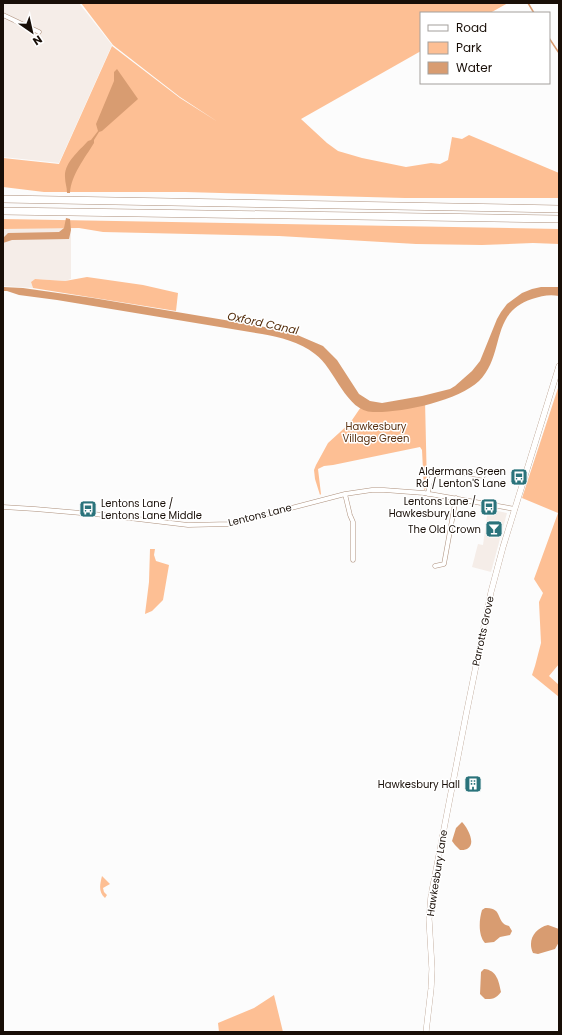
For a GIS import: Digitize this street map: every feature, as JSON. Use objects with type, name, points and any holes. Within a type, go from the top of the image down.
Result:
[{"type":"highway","points":[[3,199],[559,209]]},
{"type":"highway","points":[[3,211],[559,219]]},
{"type":"main road","name":"Parrotts Grove","points":[[466,715],[491,592],[503,547],[559,366]]},
{"type":"main road","name":"Hawkesbury Lane","points":[[426,1032],[432,968],[429,919],[431,896],[466,715]]},
{"type":"street","points":[[3,15],[39,32]]},
{"type":"street","points":[[428,494],[432,477],[436,474],[460,472],[483,476]]},
{"type":"street","name":"Lentons Lane","points":[[3,507],[104,515],[188,525],[230,524],[345,494],[378,490],[409,491],[515,509]]},
{"type":"street","points":[[345,494],[353,522],[352,558]]},
{"type":"street","points":[[434,566],[444,564],[456,498]]},
{"type":"shaded area","points":[[3,3],[79,3],[112,45],[59,163],[3,157]]},
{"type":"shaded area","points":[[71,228],[71,279],[65,281],[35,279],[31,282],[33,288],[3,286],[3,229]]},
{"type":"shaded area","name":"The Old Crown","points":[[488,509],[507,513],[491,572],[472,567],[478,544],[483,545]]},
{"type":"green space","points":[[81,3],[508,3],[492,12],[420,12],[420,52],[301,119],[338,151],[362,158],[406,167],[431,163],[440,164],[448,160],[452,137],[462,139],[469,135],[559,173],[559,198],[405,198],[185,192],[44,192],[3,187],[3,158],[59,164],[112,46],[180,98],[218,122],[180,97],[113,45]]},
{"type":"green space","points":[[3,219],[559,229],[559,244],[416,244],[279,236],[103,232],[79,228],[3,229]]},
{"type":"green space","points":[[87,277],[143,285],[178,293],[176,311],[33,288],[31,282],[35,279],[65,281]]},
{"type":"green space","points":[[559,385],[559,664],[549,676],[559,685],[559,697],[532,675],[541,643],[539,602],[543,593],[534,579],[558,513],[522,498]]},
{"type":"green space","name":"Hawkesbury Village Green","points":[[425,400],[427,488],[424,490],[422,450],[420,447],[324,466],[318,469],[320,495],[315,479],[314,470],[316,465],[328,443],[350,423],[363,404]]},
{"type":"green space","points":[[150,549],[155,549],[154,555],[156,561],[169,565],[163,600],[152,611],[145,614],[149,582]]},
{"type":"green space","points":[[102,876],[110,884],[103,888],[107,895],[105,898],[100,891]]},
{"type":"green space","points":[[274,995],[283,1032],[219,1032],[218,1023],[254,1008]]},
{"type":"water","points":[[117,69],[138,99],[99,132],[76,173],[70,193],[67,193],[65,172],[69,162],[98,131],[96,124],[114,81],[114,72]]},
{"type":"water","points":[[66,218],[70,219],[71,230],[69,239],[12,240],[3,243],[3,238],[8,233],[59,232],[64,228]]},
{"type":"water","points":[[3,287],[23,288],[93,298],[260,326],[295,334],[323,346],[337,360],[359,394],[370,401],[382,403],[422,396],[450,389],[455,386],[472,371],[480,361],[497,319],[507,304],[522,293],[541,287],[559,287],[559,296],[552,295],[532,299],[518,305],[509,314],[503,324],[493,359],[479,381],[470,388],[444,400],[413,408],[373,412],[364,410],[355,405],[341,388],[329,369],[315,354],[303,346],[290,341],[262,334],[19,295],[3,291]]},
{"type":"water","points":[[462,822],[468,831],[471,843],[470,847],[467,849],[460,850],[452,841],[456,828]]},
{"type":"water","points":[[485,908],[491,908],[497,912],[502,922],[509,926],[512,931],[510,935],[500,937],[494,942],[485,943],[481,936],[480,918],[482,910]]},
{"type":"water","points":[[548,925],[559,929],[559,942],[555,949],[538,954],[533,953],[531,944],[533,935],[539,929]]},
{"type":"water","points":[[484,969],[492,972],[497,977],[501,992],[494,998],[485,999],[480,994],[481,972]]},
{"type":"waterway","points":[[528,3],[533,12]]},
{"type":"waterway","points":[[550,40],[559,53]]},
{"type":"place","name":"Aldermans Green Rd / Lenton'S Lane","points":[[519,477]]},
{"type":"place","name":"Lentons Lane / Hawkesbury Lane","points":[[489,507]]},
{"type":"place","name":"Lentons Lane / Lentons Lane Middle","points":[[88,509]]},
{"type":"place","name":"The Old Crown","points":[[494,529]]},
{"type":"place","name":"Hawkesbury Hall","points":[[473,784]]},
{"type":"water label","name":"Oxford Canal","points":[[263,323]]}]
